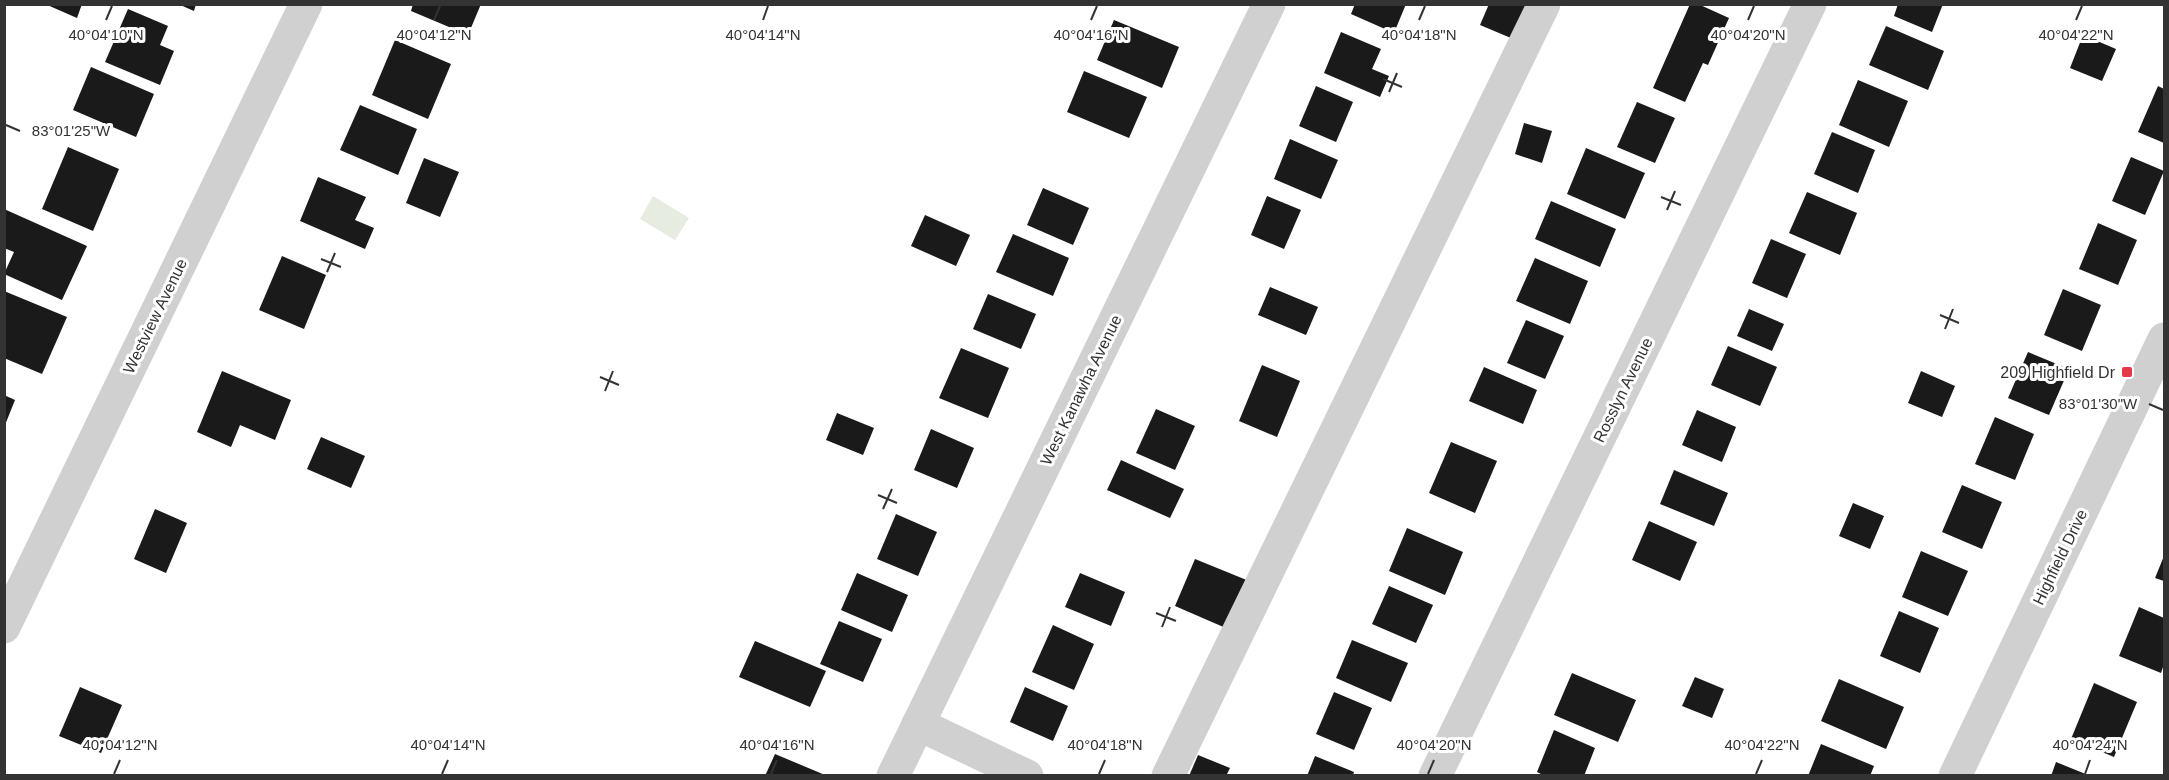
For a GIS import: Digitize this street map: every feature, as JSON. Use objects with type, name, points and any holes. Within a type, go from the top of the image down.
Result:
[{"type":"street","name":"Westview Avenue","points":[[4,627],[306,4]]},
{"type":"street","name":"West Kanawha Avenue","points":[[893,776],[1269,4]]},
{"type":"street","points":[[1168,776],[1544,4]]},
{"type":"street","name":"Rosslyn Avenue","points":[[1435,776],[1810,4]]},
{"type":"street","name":"Highfield Drive","points":[[1956,776],[2164,339]]},
{"type":"street","points":[[918,724],[1027,776]]},
{"type":"shaded area","points":[[653,196],[689,218],[675,240],[640,219]]},
{"type":"building","points":[[45,4],[82,4],[77,18]]},
{"type":"building","points":[[178,4],[196,4],[194,11]]},
{"type":"building","points":[[413,4],[481,4],[468,35],[411,11]]},
{"type":"building","points":[[1355,4],[1406,4],[1394,33],[1351,14]]},
{"type":"building","points":[[1489,4],[1533,4],[1518,41],[1480,25]]},
{"type":"building","points":[[1690,4],[1698,4],[1729,18],[1708,65],[1703,63],[1685,102],[1653,88]]},
{"type":"building","points":[[1898,4],[1943,4],[1932,32],[1894,16]]},
{"type":"building","points":[[128,9],[168,26],[160,45],[174,51],[160,85],[105,62]]},
{"type":"building","points":[[1114,20],[1179,47],[1162,88],[1097,60]]},
{"type":"building","points":[[1886,26],[1944,51],[1928,90],[1869,65]]},
{"type":"building","points":[[1341,32],[1381,49],[1372,69],[1389,76],[1380,97],[1324,73]]},
{"type":"building","points":[[2083,35],[2116,49],[2102,81],[2070,68]]},
{"type":"building","points":[[395,40],[451,64],[428,119],[372,95]]},
{"type":"building","points":[[91,67],[154,94],[136,137],[73,110]]},
{"type":"building","points":[[1084,71],[1147,97],[1129,138],[1067,112]]},
{"type":"building","points":[[1858,80],[1908,101],[1889,147],[1839,125]]},
{"type":"building","points":[[1316,86],[1353,102],[1336,142],[1299,126]]},
{"type":"building","points":[[2158,86],[2164,89],[2164,143],[2138,132]]},
{"type":"building","points":[[1637,102],[1675,118],[1655,163],[1617,147]]},
{"type":"building","points":[[360,105],[417,129],[398,175],[340,150]]},
{"type":"building","points":[[1524,123],[1552,131],[1542,163],[1515,154]]},
{"type":"building","points":[[1832,132],[1875,150],[1858,193],[1814,174]]},
{"type":"building","points":[[1290,139],[1338,160],[1321,199],[1274,179]]},
{"type":"building","points":[[68,147],[119,169],[93,231],[42,209]]},
{"type":"building","points":[[1586,148],[1645,173],[1625,219],[1567,194]]},
{"type":"building","points":[[2131,157],[2164,171],[2145,215],[2112,201]]},
{"type":"building","points":[[424,158],[459,172],[440,217],[406,203]]},
{"type":"building","points":[[318,177],[366,197],[355,220],[374,228],[365,249],[300,221]]},
{"type":"building","points":[[1043,188],[1089,208],[1073,245],[1027,225]]},
{"type":"building","points":[[1807,192],[1857,213],[1840,255],[1789,233]]},
{"type":"building","points":[[1267,196],[1301,210],[1284,249],[1251,235]]},
{"type":"building","points":[[1551,201],[1616,229],[1600,267],[1535,239]]},
{"type":"building","points":[[4,209],[87,246],[62,300],[4,274],[14,252],[4,248]]},
{"type":"building","points":[[925,215],[970,235],[956,266],[911,246]]},
{"type":"building","points":[[2098,223],[2137,240],[2118,285],[2079,269]]},
{"type":"building","points":[[1013,234],[1069,258],[1053,296],[996,272]]},
{"type":"building","points":[[1771,239],[1806,254],[1787,298],[1752,283]]},
{"type":"building","points":[[282,256],[326,275],[304,329],[259,310]]},
{"type":"building","points":[[1535,258],[1588,281],[1570,324],[1516,301]]},
{"type":"building","points":[[1270,287],[1318,307],[1306,335],[1258,315]]},
{"type":"building","points":[[2063,289],[2101,305],[2082,351],[2044,335]]},
{"type":"building","points":[[4,291],[67,317],[42,374],[4,358]]},
{"type":"building","points":[[988,294],[1036,314],[1021,349],[973,329]]},
{"type":"building","points":[[1749,309],[1784,324],[1772,351],[1737,336]]},
{"type":"building","points":[[1526,320],[1564,336],[1545,379],[1507,363]]},
{"type":"building","points":[[1728,346],[1777,367],[1760,406],[1711,385]]},
{"type":"building","points":[[961,348],[1009,368],[988,418],[939,398]]},
{"type":"building","points":[[2028,352],[2069,369],[2049,415],[2008,398]]},
{"type":"building","points":[[1262,365],[1300,381],[1277,437],[1239,421]]},
{"type":"building","points":[[1484,367],[1537,390],[1523,424],[1469,401]]},
{"type":"building","points":[[222,371],[291,400],[275,440],[240,425],[231,447],[197,432]]},
{"type":"building","points":[[1921,371],[1955,386],[1942,417],[1908,403]]},
{"type":"building","points":[[4,395],[15,400],[5,425],[4,425]]},
{"type":"building","points":[[1156,409],[1195,426],[1175,470],[1136,453]]},
{"type":"building","points":[[1697,410],[1736,427],[1722,462],[1682,445]]},
{"type":"building","points":[[837,413],[874,428],[863,455],[826,440]]},
{"type":"building","points":[[1995,417],[2034,434],[2015,480],[1975,464]]},
{"type":"building","points":[[931,429],[974,448],[957,488],[914,470]]},
{"type":"building","points":[[321,437],[365,456],[351,488],[307,469]]},
{"type":"building","points":[[1451,442],[1497,461],[1475,513],[1429,493]]},
{"type":"building","points":[[1121,460],[1184,489],[1170,518],[1107,490]]},
{"type":"building","points":[[1674,470],[1728,493],[1714,526],[1660,504]]},
{"type":"building","points":[[1962,485],[2002,502],[1982,549],[1942,532]]},
{"type":"building","points":[[1853,503],[1884,516],[1870,549],[1839,536]]},
{"type":"building","points":[[155,509],[187,523],[166,573],[134,559]]},
{"type":"building","points":[[896,514],[937,532],[918,576],[877,559]]},
{"type":"building","points":[[1649,521],[1697,542],[1680,581],[1632,560]]},
{"type":"building","points":[[1407,528],[1463,552],[1445,595],[1389,571]]},
{"type":"building","points":[[1921,551],[1968,571],[1948,616],[1902,597]]},
{"type":"building","points":[[2164,556],[2164,581],[2155,578]]},
{"type":"building","points":[[1195,559],[1249,581],[1228,629],[1175,606]]},
{"type":"building","points":[[857,573],[908,595],[892,632],[841,610]]},
{"type":"building","points":[[1080,573],[1125,592],[1111,626],[1065,607]]},
{"type":"building","points":[[1389,586],[1433,605],[1416,643],[1372,624]]},
{"type":"building","points":[[2139,607],[2164,618],[2164,664],[2161,673],[2119,656]]},
{"type":"building","points":[[1899,611],[1939,628],[1920,673],[1880,656]]},
{"type":"building","points":[[839,621],[882,639],[863,682],[820,664]]},
{"type":"building","points":[[1053,625],[1094,644],[1074,690],[1032,672]]},
{"type":"building","points":[[1352,640],[1408,663],[1391,702],[1336,678]]},
{"type":"building","points":[[755,641],[826,671],[810,707],[739,677]]},
{"type":"building","points":[[1572,673],[1636,700],[1618,742],[1554,715]]},
{"type":"building","points":[[1695,677],[1724,689],[1712,718],[1682,706]]},
{"type":"building","points":[[1839,679],[1904,707],[1886,749],[1821,721]]},
{"type":"building","points":[[2094,683],[2137,702],[2114,757],[2071,739]]},
{"type":"building","points":[[80,687],[122,705],[101,753],[59,736]]},
{"type":"building","points":[[1025,687],[1068,706],[1053,741],[1010,722]]},
{"type":"building","points":[[1334,692],[1372,708],[1354,750],[1316,734]]},
{"type":"building","points":[[1554,730],[1595,748],[1584,776],[1545,776],[1537,772]]},
{"type":"building","points":[[1821,744],[1874,766],[1870,776],[1808,776]]},
{"type":"building","points":[[775,754],[825,775],[825,776],[765,776]]},
{"type":"building","points":[[1198,755],[1230,768],[1226,776],[1189,776]]},
{"type":"building","points":[[1315,756],[1354,772],[1353,776],[1307,776]]},
{"type":"building","points":[[2056,762],[2088,775],[2088,776],[2051,776]]},
{"type":"place","name":"209 Highfield Dr","points":[[2127,372]]}]
